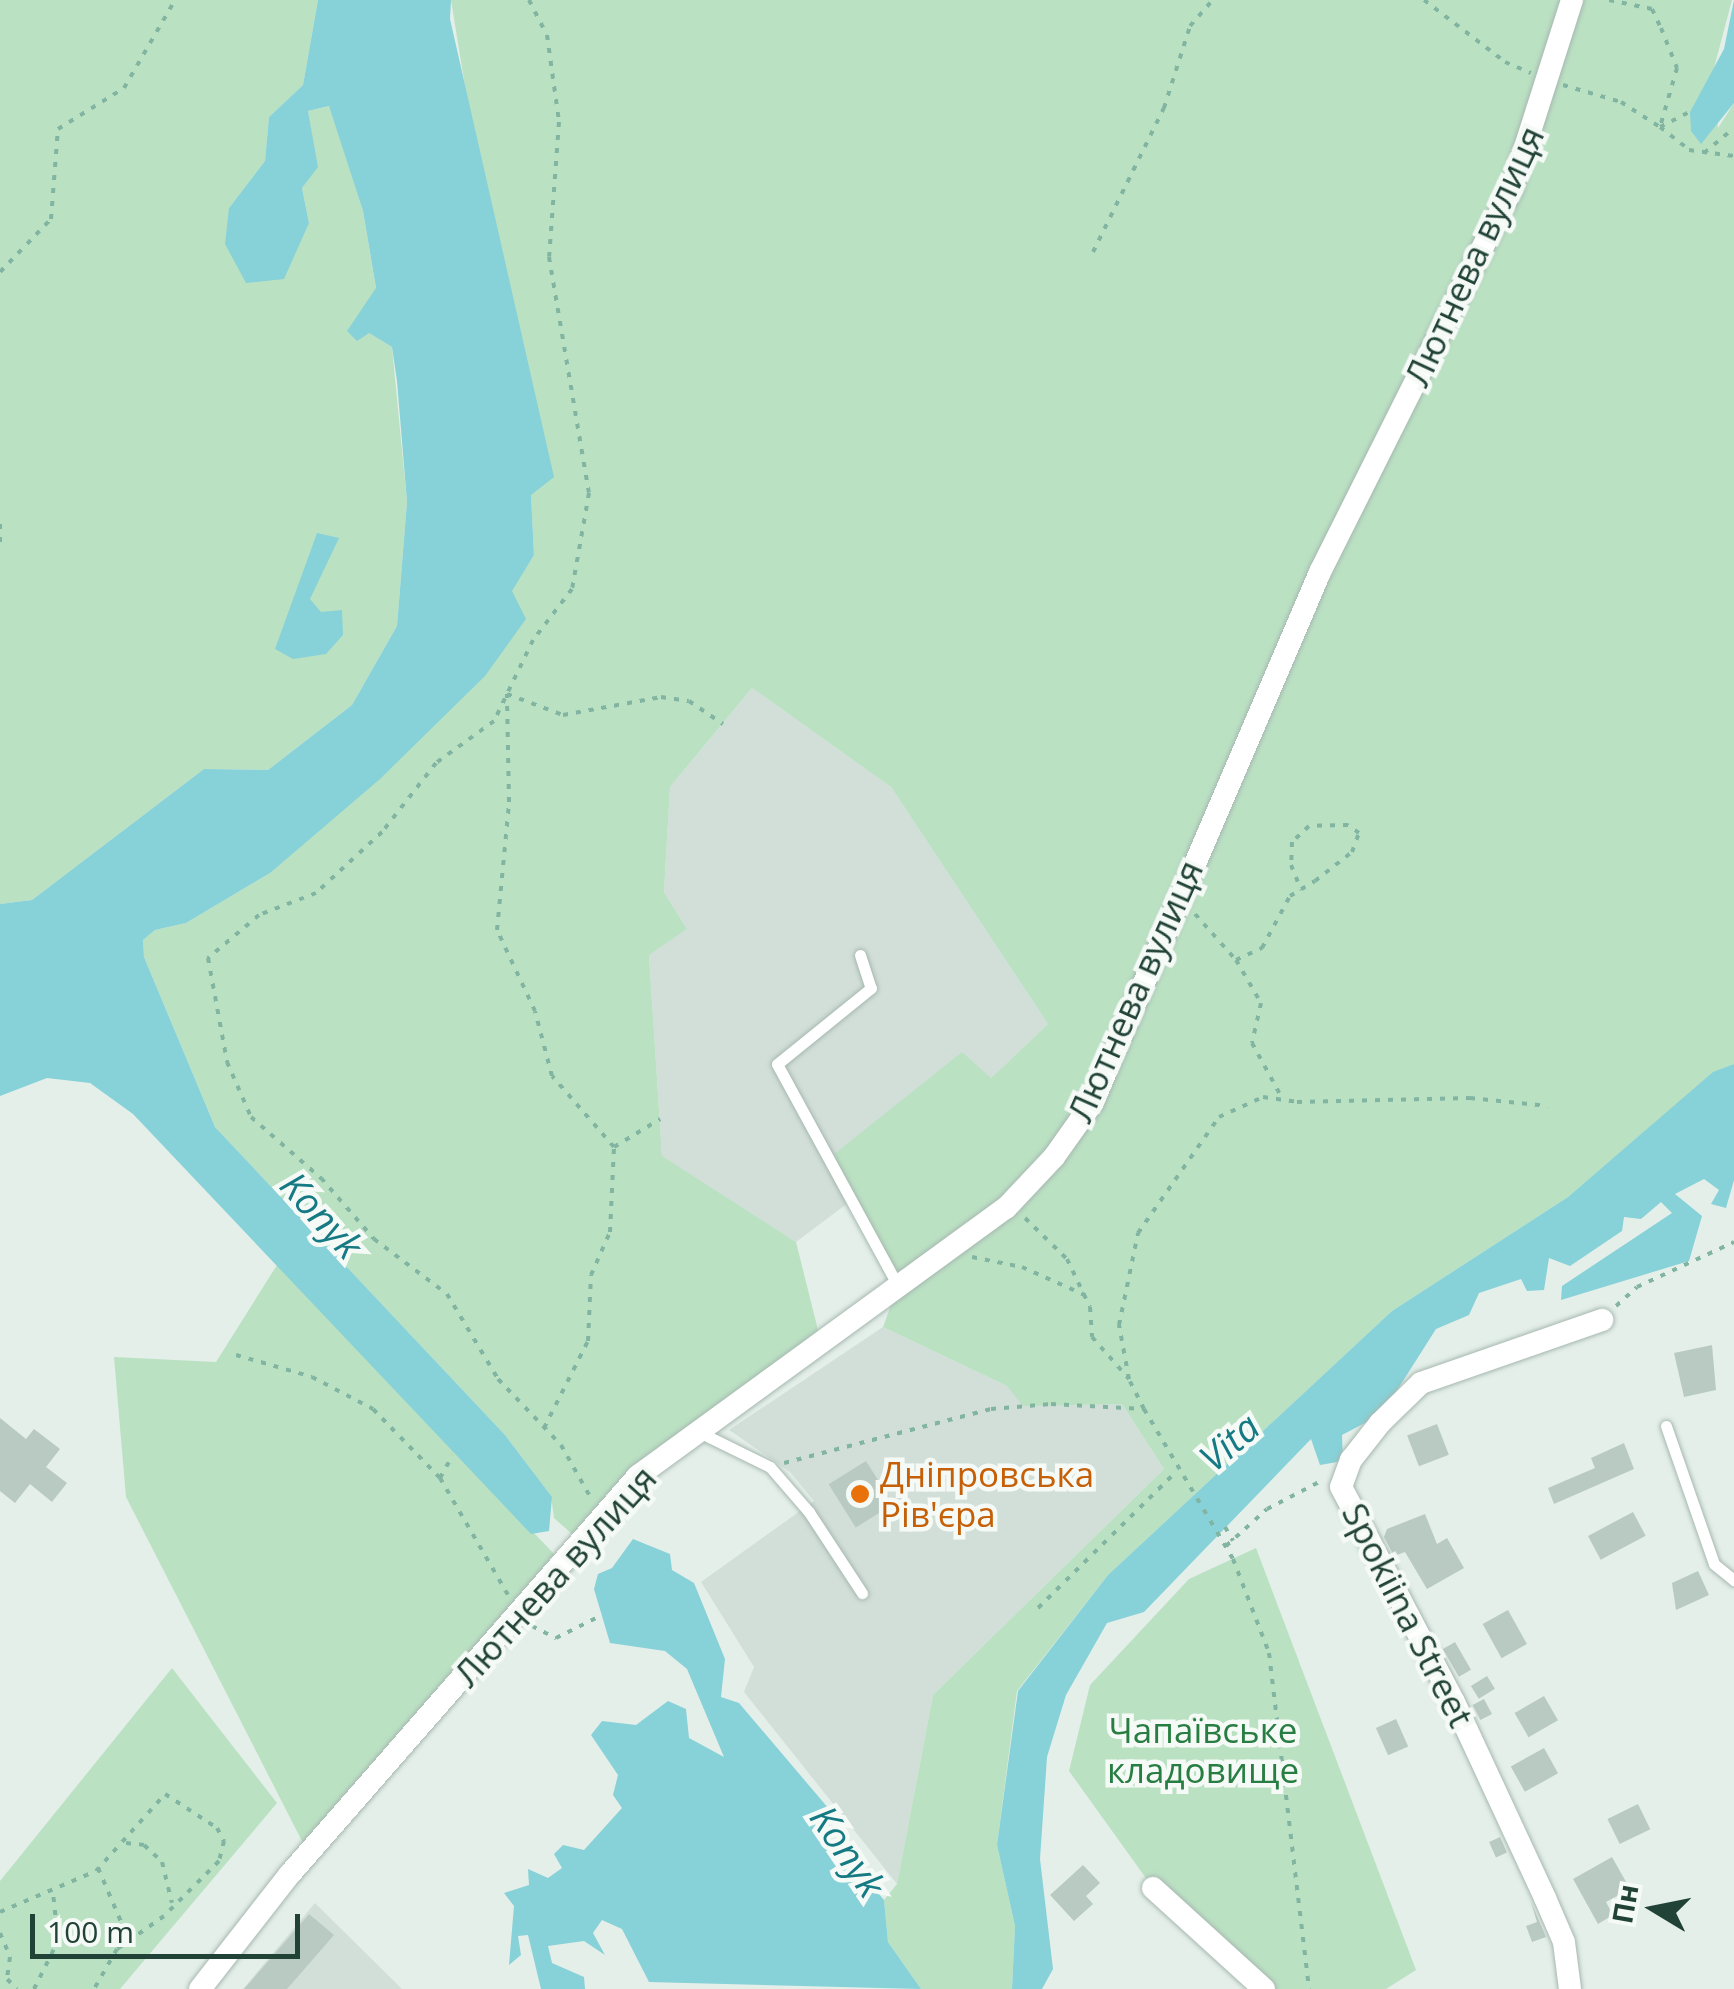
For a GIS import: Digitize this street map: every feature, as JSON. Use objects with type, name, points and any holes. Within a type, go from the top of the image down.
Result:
[{"type":"street","name":"Лютнева вулиця","points":[[200,1989],[290,1874],[638,1476],[946,1252],[1028,1185],[1094,1102],[1320,572],[1480,260],[1550,81],[1572,0]]},
{"type":"street","name":"Spokiina Street","points":[[1570,1989],[1564,1942],[1545,1898],[1454,1702],[1341,1487],[1361,1447],[1421,1383],[1602,1320]]},
{"type":"street","points":[[1153,1888],[1264,1989]]},
{"type":"lane","points":[[860,955],[871,988],[776,1064],[898,1286]]},
{"type":"lane","points":[[1666,1426],[1714,1564],[1734,1580]]},
{"type":"lane","points":[[699,1432],[770,1467],[809,1512],[862,1593]]},
{"type":"path","points":[[0,272],[51,219],[58,129],[124,88],[175,0]]},
{"type":"path","points":[[529,0],[548,35],[559,122],[549,257],[589,493],[572,589],[533,640],[494,721],[436,763],[382,832],[316,892],[259,915],[208,958],[227,1062],[251,1117],[321,1178],[374,1239],[447,1294],[498,1379],[544,1428],[602,1518]]},
{"type":"path","points":[[1093,252],[1132,176],[1190,26],[1213,0]]},
{"type":"path","points":[[1424,0],[1504,62],[1550,81],[1621,102],[1704,154],[1734,156]]},
{"type":"path","points":[[1609,0],[1652,8],[1667,42],[1677,68],[1660,128]]},
{"type":"path","points":[[1660,128],[1690,112]]},
{"type":"path","points":[[1704,154],[1734,128]]},
{"type":"path","points":[[0,524],[0,550]]},
{"type":"path","points":[[506,694],[563,715],[661,697],[689,701],[723,724]]},
{"type":"path","points":[[506,694],[509,802],[497,930],[535,1011],[552,1076],[614,1147],[610,1232],[591,1275],[588,1341],[544,1428]]},
{"type":"path","points":[[1236,960],[1262,948],[1290,896],[1301,890],[1352,852],[1359,834],[1348,825],[1309,826],[1292,842],[1290,865],[1301,890]]},
{"type":"path","points":[[1178,899],[1236,960],[1261,1003],[1252,1043],[1282,1098]]},
{"type":"path","points":[[1129,1379],[1119,1325],[1138,1233],[1219,1117],[1263,1097],[1470,1098],[1548,1106]]},
{"type":"path","points":[[614,1147],[660,1118]]},
{"type":"path","points":[[1028,1185],[1029,1228],[1067,1259],[1085,1296],[1092,1337],[1129,1379],[1176,1472],[1226,1546],[1270,1652],[1309,1989]]},
{"type":"path","points":[[1602,1320],[1636,1287],[1734,1242]]},
{"type":"path","points":[[946,1252],[1022,1267],[1085,1296]]},
{"type":"path","points":[[236,1356],[312,1377],[373,1409],[440,1478],[518,1614],[556,1638],[602,1615]]},
{"type":"path","points":[[770,1467],[1024,1406],[1144,1409]]},
{"type":"path","points":[[440,1478],[453,1455]]},
{"type":"path","points":[[1038,1608],[1176,1472]]},
{"type":"path","points":[[1226,1546],[1266,1508],[1309,1481],[1341,1487]]},
{"type":"path","points":[[1226,1528],[1233,1542]]},
{"type":"path","points":[[0,1912],[53,1893],[98,1868],[125,1843],[165,1794],[220,1832],[219,1861],[172,1902],[164,1916],[128,1938],[94,1989]]},
{"type":"path","points":[[125,1843],[144,1845],[162,1862],[172,1902]]},
{"type":"path","points":[[98,1868],[128,1938]]},
{"type":"path","points":[[34,1989],[58,1941],[53,1893]]},
{"type":"path","points":[[0,1933],[10,1957],[8,1983],[16,1989]]},
{"type":"shaded area","points":[[752,688],[891,787],[1048,1024],[990,1079],[962,1053],[834,1155],[856,1197],[796,1242],[662,1157],[649,954],[687,929],[664,892],[670,787]]},
{"type":"shaded area","points":[[883,1327],[1007,1386],[1024,1405],[1122,1404],[1164,1469],[933,1695],[897,1884],[744,1692],[754,1667],[701,1582],[814,1501],[790,1472],[729,1430]]},
{"type":"shaded area","points":[[315,1903],[402,1989],[243,1989]]},
{"type":"green space","points":[[0,0],[318,0],[303,85],[269,117],[265,161],[229,208],[309,223],[302,188],[317,167],[308,111],[330,106],[363,211],[376,289],[369,333],[392,347],[407,502],[397,626],[352,705],[268,770],[204,769],[32,900],[0,904]]},
{"type":"green space","points":[[451,0],[1732,0],[1714,68],[1718,128],[1734,103],[1734,1064],[1713,1073],[1568,1197],[1392,1311],[1108,1575],[1017,1691],[997,1845],[1015,1926],[1012,1989],[921,1989],[888,1942],[884,1900],[897,1884],[933,1695],[1164,1469],[1122,1404],[1023,1406],[1007,1386],[883,1327],[898,1286],[833,1155],[962,1052],[991,1078],[1048,1024],[891,787],[752,688],[670,787],[664,892],[687,929],[649,955],[662,1156],[796,1242],[821,1342],[638,1476],[580,1541],[554,1518],[551,1496],[505,1435],[215,1127],[144,957],[143,940],[155,930],[186,923],[270,873],[511,591],[534,555],[531,495]]},
{"type":"green space","points":[[277,1265],[556,1556],[303,1843],[126,1497],[114,1357],[216,1362]]},
{"type":"green space","name":"Чапаївське кладовище","points":[[1256,1548],[1416,1970],[1386,1989],[1264,1989],[1153,1888],[1069,1771],[1090,1685],[1189,1579]]},
{"type":"green space","points":[[172,1668],[277,1803],[120,1989],[0,1989],[0,1881]]},
{"type":"water","points":[[318,0],[451,0],[450,19],[554,477],[531,495],[534,555],[512,591],[526,619],[485,676],[380,779],[270,873],[186,923],[155,930],[143,940],[144,957],[215,1127],[505,1435],[552,1497],[549,1531],[531,1534],[133,1114],[90,1083],[47,1078],[0,1096],[0,904],[32,900],[204,769],[268,770],[352,705],[397,626],[407,502],[397,381],[392,347],[369,333],[357,341],[347,331],[376,288],[363,211],[329,106],[308,111],[318,167],[302,188],[309,223],[284,279],[246,283],[225,244],[229,208],[265,161],[269,117],[303,85]]},
{"type":"water","points":[[1734,0],[1734,103],[1701,144],[1691,131],[1690,112],[1724,49]]},
{"type":"water","points":[[317,533],[339,538],[310,599],[321,612],[342,610],[343,635],[326,654],[293,659],[275,649]]},
{"type":"water","points":[[1734,1064],[1734,1180],[1726,1208],[1711,1204],[1719,1190],[1704,1179],[1675,1194],[1702,1216],[1689,1261],[1561,1300],[1562,1286],[1672,1213],[1661,1202],[1641,1219],[1624,1217],[1622,1231],[1570,1266],[1549,1258],[1544,1290],[1527,1291],[1521,1279],[1479,1293],[1469,1315],[1436,1329],[1382,1414],[1342,1435],[1343,1461],[1320,1465],[1311,1439],[1144,1612],[1107,1623],[1066,1695],[1047,1757],[1040,1859],[1053,1969],[1042,1989],[1012,1989],[1015,1926],[997,1845],[1018,1691],[1108,1575],[1392,1311],[1568,1197],[1713,1072]]},
{"type":"water","points":[[633,1539],[670,1554],[672,1570],[694,1583],[725,1659],[721,1697],[739,1703],[829,1809],[831,1838],[884,1900],[888,1942],[921,1989],[649,1982],[622,1929],[602,1920],[593,1933],[605,1955],[584,1941],[548,1946],[552,1963],[584,1977],[585,1989],[541,1989],[528,1935],[518,1936],[521,1955],[509,1965],[514,1906],[504,1893],[529,1885],[528,1869],[548,1878],[562,1868],[554,1854],[563,1845],[584,1850],[622,1808],[613,1795],[618,1775],[591,1735],[602,1721],[636,1725],[668,1701],[686,1709],[689,1738],[724,1757],[687,1669],[665,1651],[610,1643],[594,1589],[598,1574],[612,1568]]},
{"type":"building","points":[[1712,1345],[1716,1390],[1684,1397],[1674,1353]]},
{"type":"building","points":[[0,1418],[26,1439],[34,1429],[60,1449],[46,1467],[67,1483],[52,1502],[30,1484],[15,1503],[0,1491]]},
{"type":"building","points":[[1437,1424],[1449,1455],[1419,1466],[1407,1435]]},
{"type":"building","points":[[1624,1443],[1634,1469],[1554,1504],[1548,1488],[1595,1468],[1591,1458]]},
{"type":"building","name":"Дніпровська Рів'єра","points":[[866,1461],[893,1504],[856,1528],[829,1484]]},
{"type":"building","points":[[1633,1512],[1646,1536],[1601,1560],[1588,1536]]},
{"type":"building","points":[[1425,1514],[1437,1544],[1447,1538],[1464,1568],[1427,1589],[1405,1552],[1394,1556],[1384,1537],[1387,1529]]},
{"type":"building","points":[[1698,1571],[1709,1595],[1676,1610],[1672,1583]]},
{"type":"building","points":[[1508,1610],[1527,1644],[1502,1658],[1483,1624]]},
{"type":"building","points":[[1455,1642],[1471,1670],[1459,1677],[1443,1649]]},
{"type":"building","points":[[1487,1676],[1495,1689],[1479,1699],[1471,1686]]},
{"type":"building","points":[[1544,1696],[1558,1720],[1529,1737],[1515,1713]]},
{"type":"building","points":[[1484,1699],[1492,1714],[1481,1720],[1473,1705]]},
{"type":"building","points":[[1396,1719],[1408,1746],[1388,1755],[1376,1728]]},
{"type":"building","points":[[1544,1748],[1558,1773],[1525,1792],[1511,1766]]},
{"type":"building","points":[[1638,1804],[1650,1829],[1620,1844],[1607,1819]]},
{"type":"building","points":[[1500,1837],[1507,1853],[1496,1857],[1489,1842]]},
{"type":"building","points":[[1612,1857],[1630,1889],[1606,1902],[1613,1915],[1598,1924],[1573,1879]]},
{"type":"building","points":[[1083,1865],[1100,1883],[1086,1896],[1093,1904],[1074,1921],[1050,1895]]},
{"type":"building","points":[[1531,1902],[1546,1937],[1532,1942],[1526,1926],[1537,1922]]},
{"type":"building","points":[[309,1914],[334,1935],[287,1989],[244,1989]]},
{"type":"place","name":"Дніпровська Рів'єра","points":[[860,1494]]},
{"type":"water label","name":"Konyk","points":[[322,1215]]},
{"type":"water label","name":"Vita","points":[[1229,1442]]},
{"type":"water label","name":"Konyk","points":[[848,1851]]}]
